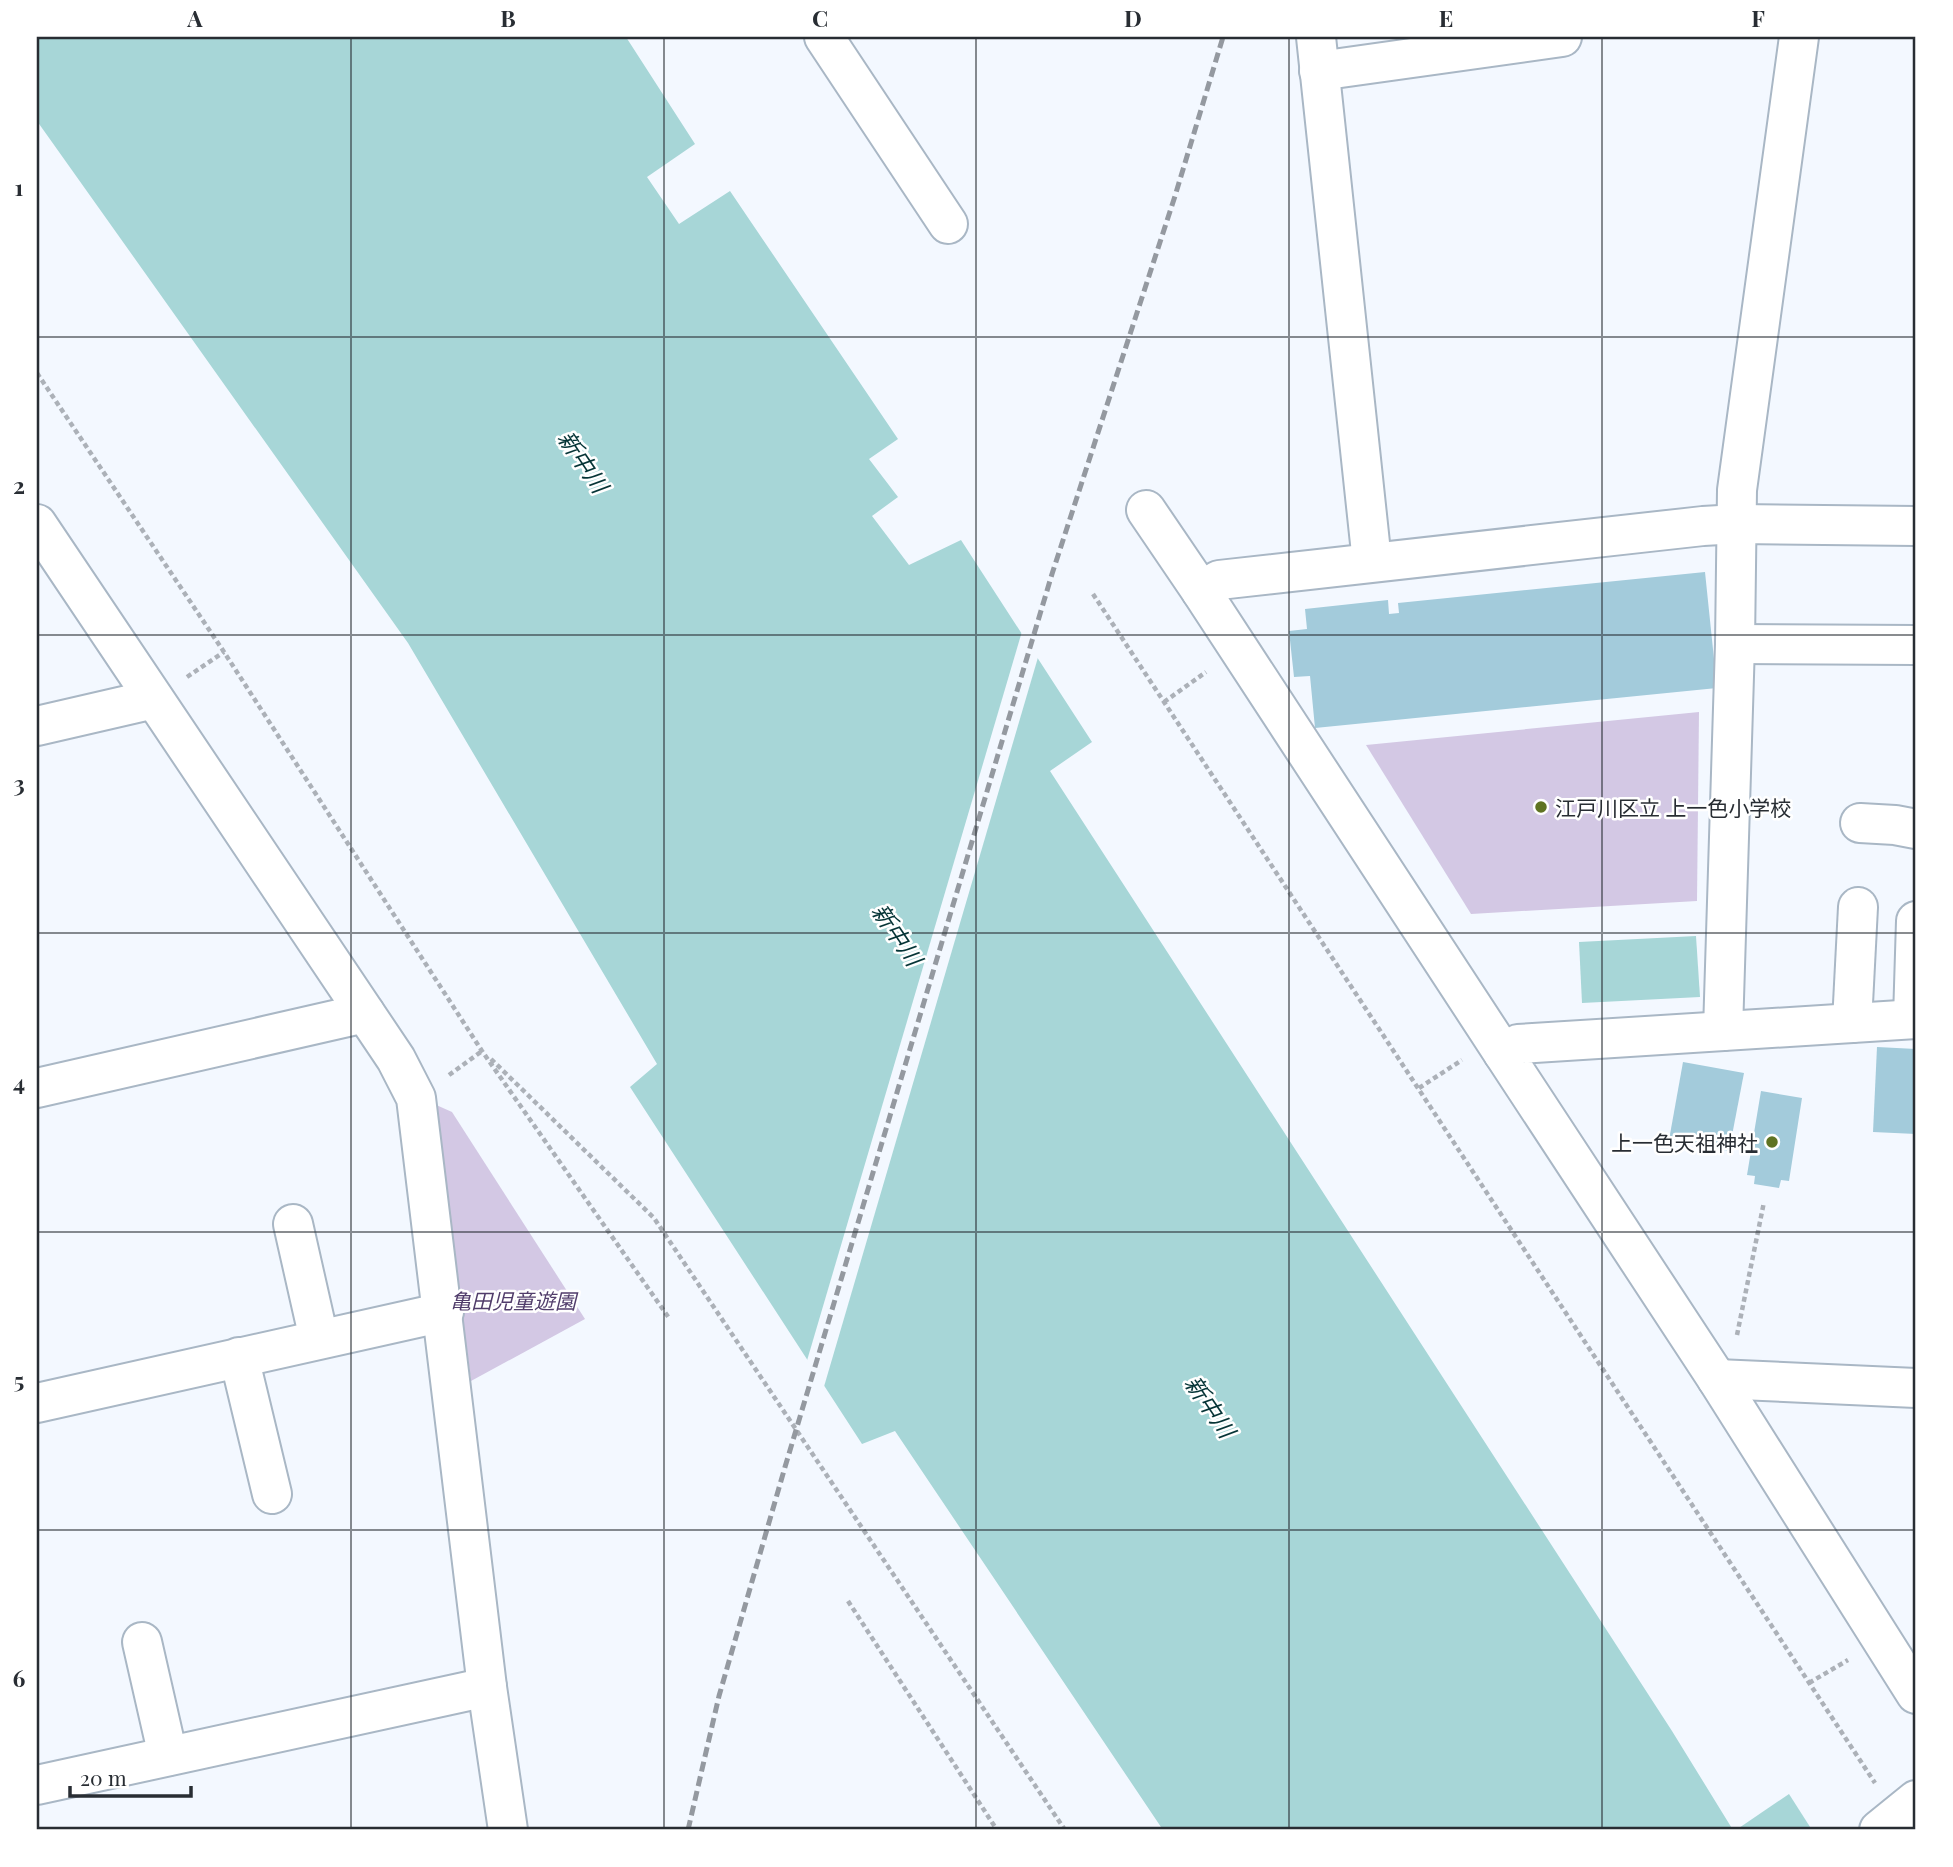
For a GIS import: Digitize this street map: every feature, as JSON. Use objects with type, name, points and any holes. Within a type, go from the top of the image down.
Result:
[{"type":"street","points":[[824,37],[948,224]]},
{"type":"street","points":[[1372,562],[1318,54],[1562,37]]},
{"type":"street","points":[[1723,1031],[1737,490],[1799,37]]},
{"type":"street","points":[[1146,509],[1210,585],[1238,650],[1505,1046],[1916,1694]]},
{"type":"street","points":[[37,524],[396,1059],[416,1098],[444,1312],[487,1687],[508,1830]]},
{"type":"street","points":[[1210,585],[1372,562],[1738,524],[1916,526]]},
{"type":"street","points":[[1735,644],[1916,645]]},
{"type":"street","points":[[37,726],[154,699]]},
{"type":"street","points":[[1860,823],[1916,829]]},
{"type":"street","points":[[1852,1023],[1858,907]]},
{"type":"street","points":[[1505,1046],[1914,1019],[1916,921]]},
{"type":"street","points":[[37,1088],[365,1013]]},
{"type":"street","points":[[293,1224],[319,1339]]},
{"type":"street","points":[[37,1403],[444,1312]]},
{"type":"street","points":[[239,1357],[272,1494]]},
{"type":"street","points":[[1717,1380],[1916,1388]]},
{"type":"street","points":[[142,1642],[168,1756]]},
{"type":"street","points":[[37,1785],[487,1687]]},
{"type":"street","points":[[1879,1830],[1916,1800]]},
{"type":"path","points":[[37,373],[224,652],[482,1051],[668,1318]]},
{"type":"path","points":[[1093,594],[1873,1780]]},
{"type":"path","points":[[1164,702],[1238,650]]},
{"type":"path","points":[[1419,1088],[1505,1046]]},
{"type":"path","points":[[482,1051],[654,1218],[1065,1830]]},
{"type":"path","points":[[1737,1338],[1764,1202]]},
{"type":"path","points":[[848,1601],[998,1830]]},
{"type":"green space","points":[[1699,712],[1697,901],[1471,914],[1366,745]]},
{"type":"green space","name":"亀田児童遊園","points":[[434,1104],[452,1112],[585,1319],[471,1381]]},
{"type":"water","name":"新中川","points":[[37,37],[626,37],[695,144],[647,177],[679,224],[730,191],[898,439],[869,459],[898,497],[872,516],[909,565],[961,540],[1092,742],[1050,771],[1672,1731],[1733,1830],[1163,1830],[895,1431],[862,1444],[630,1087],[657,1064],[408,643],[37,121]]},
{"type":"water","points":[[1696,936],[1700,997],[1582,1003],[1579,942]]},
{"type":"water","points":[[1789,1794],[1812,1830],[1736,1830]]},
{"type":"pier","points":[[1023,628],[1039,654],[823,1390],[806,1364]]},
{"type":"building","points":[[1705,572],[1717,688],[1315,728],[1310,676],[1294,677],[1289,631],[1307,629],[1305,609],[1388,600],[1389,614],[1399,613],[1398,603]]},
{"type":"building","points":[[1877,1047],[1916,1049],[1916,1134],[1873,1132]]},
{"type":"building","points":[[1683,1062],[1744,1073],[1729,1151],[1669,1140]]},
{"type":"building","points":[[1761,1091],[1802,1098],[1789,1181],[1781,1180],[1779,1188],[1754,1184],[1755,1176],[1747,1175]]},
{"type":"railway","points":[[688,1830],[719,1696],[785,1467],[1052,574],[1175,196],[1223,37]]},
{"type":"place","name":"江戸川区立 上一色小学校","points":[[1541,807]]},
{"type":"place","name":"上一色天祖神社","points":[[1772,1142]]}]
